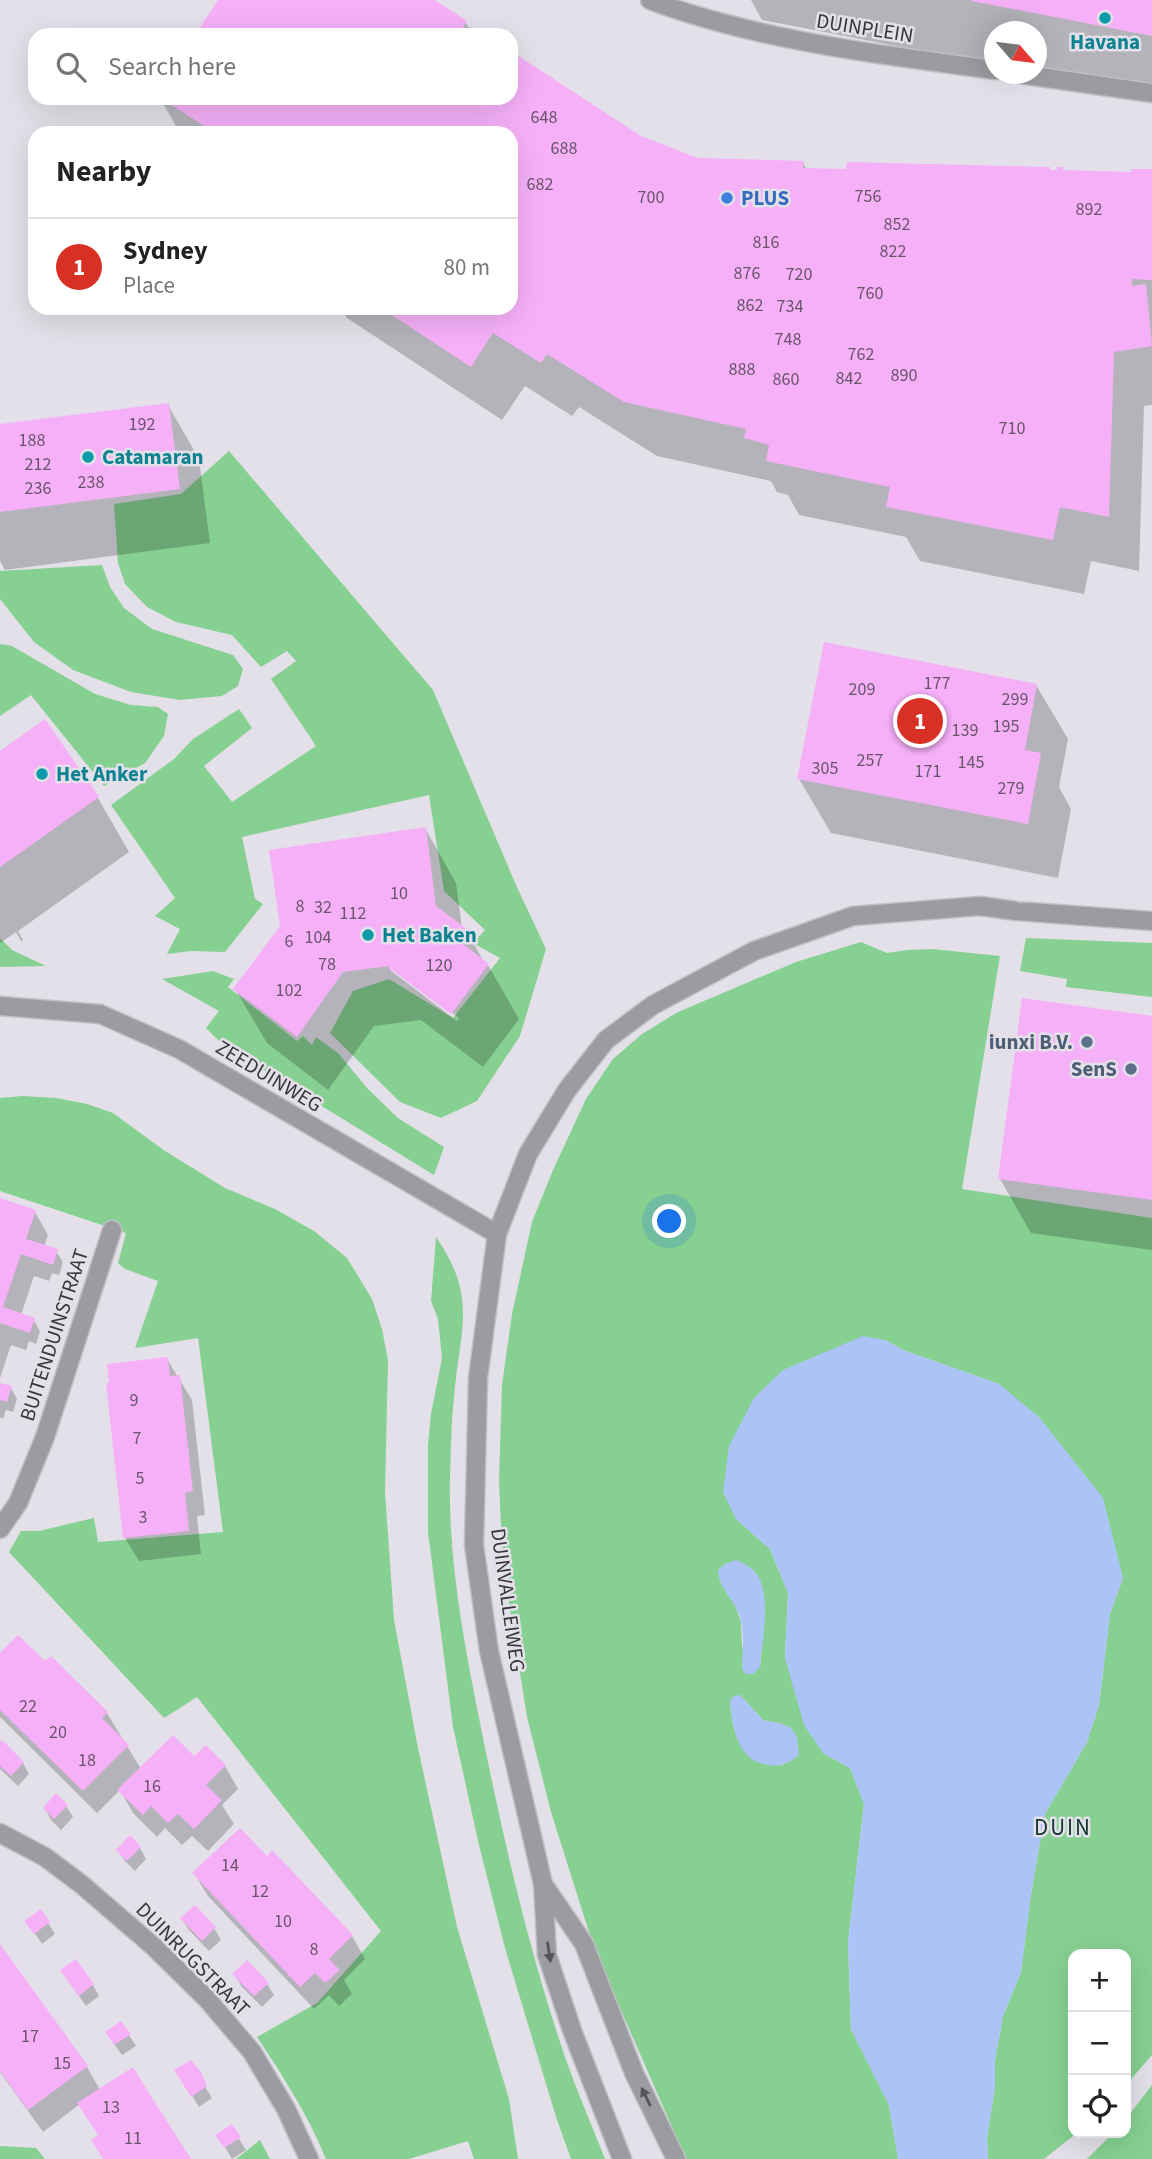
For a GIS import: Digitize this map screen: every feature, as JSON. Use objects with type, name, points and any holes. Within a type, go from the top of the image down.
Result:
[{"type":"street","name":"DUINPLEIN","points":[[650,0],[672,9],[756,32],[827,47],[984,68]]},
{"type":"street","points":[[1047,78],[1152,93]]},
{"type":"street","name":"DUINVALLEIWEG","points":[[622,2159],[573,2033],[547,1955],[543,1884],[489,1651],[474,1545],[478,1378],[497,1234],[528,1154],[566,1090],[606,1040],[653,1005],[754,951],[853,916],[980,906],[1152,921]]},
{"type":"street","name":"ZEEDUINWEG","points":[[0,1006],[100,1014],[179,1049],[497,1234]]},
{"type":"street","name":"BUITENDUINSTRAAT","points":[[0,1529],[18,1503],[45,1437],[112,1230]]},
{"type":"street","name":"DUINRUGSTRAAT","points":[[0,1833],[45,1857],[81,1884],[153,1946],[207,1999],[252,2052],[286,2109],[309,2159]]},
{"type":"street","name":"DUINVALLEIWEG","points":[[543,1884],[584,1944],[634,2073],[676,2159]]},
{"type":"green space","points":[[229,451],[433,690],[546,949],[520,1036],[477,1101],[441,1118],[400,1102],[330,1033],[353,991],[389,979],[453,1018],[500,958],[473,943],[485,930],[444,891],[429,795],[242,837],[255,899],[263,904],[225,952],[191,951],[167,954],[180,929],[155,916],[175,898],[111,805],[174,759],[193,739],[239,709],[252,728],[204,766],[232,802],[316,746],[271,679],[296,661],[287,651],[261,667],[232,635],[176,622],[147,607],[125,584],[118,563],[114,504],[181,494]]},
{"type":"green space","points":[[102,565],[110,587],[124,608],[152,629],[233,655],[243,669],[238,686],[222,696],[180,700],[131,692],[73,670],[34,642],[0,599],[0,571]]},
{"type":"green space","points":[[0,644],[12,646],[95,694],[131,705],[158,707],[168,714],[164,736],[145,763],[104,786],[31,695],[0,716]]},
{"type":"green space","points":[[0,938],[12,950],[46,966],[0,967]]},
{"type":"green space","points":[[1026,938],[1152,943],[1152,997],[1066,987],[1067,979],[1020,971]]},
{"type":"green space","points":[[861,942],[887,953],[932,949],[1000,956],[962,1189],[1152,1218],[1152,2055],[1131,2079],[1131,1949],[1068,1949],[1068,2138],[1071,2138],[1044,2159],[988,2159],[987,2137],[995,2088],[995,2060],[1003,2016],[1021,1972],[1045,1814],[1087,1742],[1099,1705],[1110,1614],[1123,1578],[999,1384],[903,1350],[885,1340],[736,1519],[770,1549],[788,1593],[785,1658],[823,1753],[850,1768],[864,1804],[848,1942],[851,2029],[889,2105],[898,2159],[686,2159],[595,1951],[551,1812],[527,1717],[503,1565],[499,1482],[502,1385],[512,1314],[532,1222],[586,1099],[613,1059],[642,1034],[678,1012],[796,962]],"holes":[[[762,1585],[764,1623],[760,1667],[742,1647],[741,1622],[734,1602],[727,1594]],[[740,1695],[763,1720],[783,1724],[783,1765],[769,1765],[758,1761],[742,1747],[733,1725],[730,1700]]]},
{"type":"green space","points":[[213,971],[234,979],[228,987],[297,1041],[303,1036],[312,1045],[316,1037],[339,1054],[367,1088],[398,1118],[444,1147],[434,1175],[224,1046],[206,1028],[219,1011],[162,979]]},
{"type":"green space","points":[[0,1098],[56,1098],[113,1113],[165,1151],[225,1188],[275,1209],[314,1231],[347,1258],[372,1299],[388,1360],[385,1492],[394,1620],[418,1748],[457,1927],[509,2099],[518,2159],[474,2159],[468,2141],[409,2159],[326,2159],[303,2111],[257,2037],[317,2003],[381,1931],[197,1697],[164,1718],[9,1552],[21,1531],[39,1531],[94,1518],[98,1542],[223,1532],[198,1338],[135,1348],[158,1281],[125,1269],[118,1263],[126,1233],[0,1191]]},
{"type":"green space","points":[[436,1237],[458,1279],[462,1298],[462,1334],[452,1428],[450,1508],[454,1570],[468,1662],[506,1847],[538,1970],[568,2064],[605,2159],[571,2159],[556,2117],[505,1948],[453,1727],[428,1532],[428,1445],[442,1358],[438,1319],[431,1301]]},
{"type":"green space","points":[[1152,2085],[1152,2159],[1087,2159],[1108,2138],[1131,2138],[1131,2112]]},
{"type":"green space","points":[[260,2140],[270,2159],[236,2159]]},
{"type":"green space","points":[[0,2146],[36,2148],[45,2159],[0,2159]]},
{"type":"water","points":[[863,1336],[885,1340],[903,1350],[999,1384],[1039,1417],[1103,1498],[1123,1578],[1110,1614],[1099,1705],[1087,1742],[1045,1814],[1021,1972],[1003,2016],[995,2060],[995,2088],[987,2137],[988,2159],[898,2159],[889,2105],[851,2029],[848,1942],[864,1804],[850,1768],[823,1753],[804,1725],[785,1658],[788,1593],[770,1549],[736,1519],[723,1492],[729,1446],[754,1398],[783,1370]]},
{"type":"water","points":[[736,1560],[755,1572],[764,1592],[765,1618],[760,1667],[753,1674],[746,1674],[742,1669],[742,1623],[718,1570]]},
{"type":"water","points":[[740,1695],[763,1720],[791,1728],[797,1737],[799,1755],[788,1762],[769,1765],[758,1762],[743,1750],[732,1721],[730,1700]]},
{"type":"building","points":[[218,0],[435,0],[467,21],[464,28],[200,28]]},
{"type":"building","name":"Havana","points":[[1152,0],[1152,36],[972,1]]},
{"type":"building","points":[[518,56],[641,136],[698,158],[804,161],[803,168],[846,169],[847,162],[1050,167],[1050,170],[1064,167],[1063,170],[1131,172],[1131,169],[1152,169],[1152,280],[1132,279],[1132,286],[1146,284],[1152,346],[1114,352],[1109,517],[1060,507],[1053,540],[886,507],[890,487],[766,461],[769,445],[744,438],[746,429],[624,402],[547,354],[541,363],[493,333],[471,367],[392,315],[518,315],[518,126],[204,126],[172,105],[518,105]]},
{"type":"building","name":"Catamaran","points":[[169,403],[180,489],[0,512],[0,424]]},
{"type":"building","points":[[824,642],[1037,684],[1025,750],[1041,753],[1028,824],[797,779]]},
{"type":"building","name":"Het Anker","points":[[45,719],[99,797],[0,867],[0,751]]},
{"type":"building","name":"Het Baken","points":[[426,827],[436,906],[467,929],[458,940],[489,964],[451,1014],[389,966],[343,972],[297,1037],[233,989],[280,926],[269,850]]},
{"type":"building","points":[[1022,998],[1152,1016],[1152,1200],[998,1179]]},
{"type":"building","points":[[0,1198],[36,1210],[26,1239],[58,1249],[53,1265],[21,1254],[3,1307],[35,1318],[30,1333],[0,1323]]},
{"type":"building","points":[[168,1357],[170,1376],[180,1375],[193,1491],[185,1493],[189,1531],[123,1538],[106,1383],[109,1383],[107,1364]]},
{"type":"building","points":[[0,1383],[12,1386],[7,1402],[0,1400]]},
{"type":"building","points":[[18,1635],[45,1661],[51,1656],[108,1712],[102,1718],[129,1745],[83,1791],[0,1710],[0,1653]]},
{"type":"building","points":[[173,1735],[194,1756],[206,1745],[226,1765],[206,1785],[222,1800],[194,1829],[178,1814],[168,1823],[151,1806],[143,1815],[117,1790]]},
{"type":"building","points":[[2,1740],[24,1762],[11,1776],[0,1766]]},
{"type":"building","points":[[56,1793],[68,1805],[54,1819],[43,1808]]},
{"type":"building","points":[[240,1828],[267,1856],[272,1850],[353,1935],[329,1959],[340,1970],[325,1983],[315,1973],[300,1987],[192,1873]]},
{"type":"building","points":[[130,1835],[141,1847],[127,1861],[116,1850]]},
{"type":"building","points":[[195,1905],[216,1927],[202,1941],[180,1918]]},
{"type":"building","points":[[41,1909],[50,1922],[34,1934],[24,1921]]},
{"type":"building","points":[[0,1944],[88,2066],[28,2110],[0,2071]]},
{"type":"building","points":[[76,1959],[94,1984],[79,1996],[60,1970]]},
{"type":"building","points":[[247,1960],[269,1983],[254,1996],[232,1974]]},
{"type":"building","points":[[121,2021],[131,2034],[114,2045],[105,2032]]},
{"type":"building","points":[[191,2060],[201,2072],[207,2086],[191,2097],[174,2070]]},
{"type":"building","points":[[133,2067],[191,2159],[103,2159],[91,2140],[98,2135],[77,2103]]},
{"type":"building","points":[[232,2124],[241,2137],[224,2148],[215,2135]]},
{"type":"place","name":"Havana","points":[[1105,18]]},
{"type":"place","name":"PLUS","points":[[727,198]]},
{"type":"place","name":"Catamaran","points":[[88,457]]},
{"type":"place","name":"Sydney","points":[[920,721]]},
{"type":"place","name":"Het Anker","points":[[42,774]]},
{"type":"place","name":"Het Baken","points":[[368,935]]},
{"type":"place","name":"iunxi B.V.","points":[[1087,1042]]},
{"type":"place","name":"SenS","points":[[1131,1069]]},
{"type":"district","name":"DUIN","points":[[1063,1827]]}]
